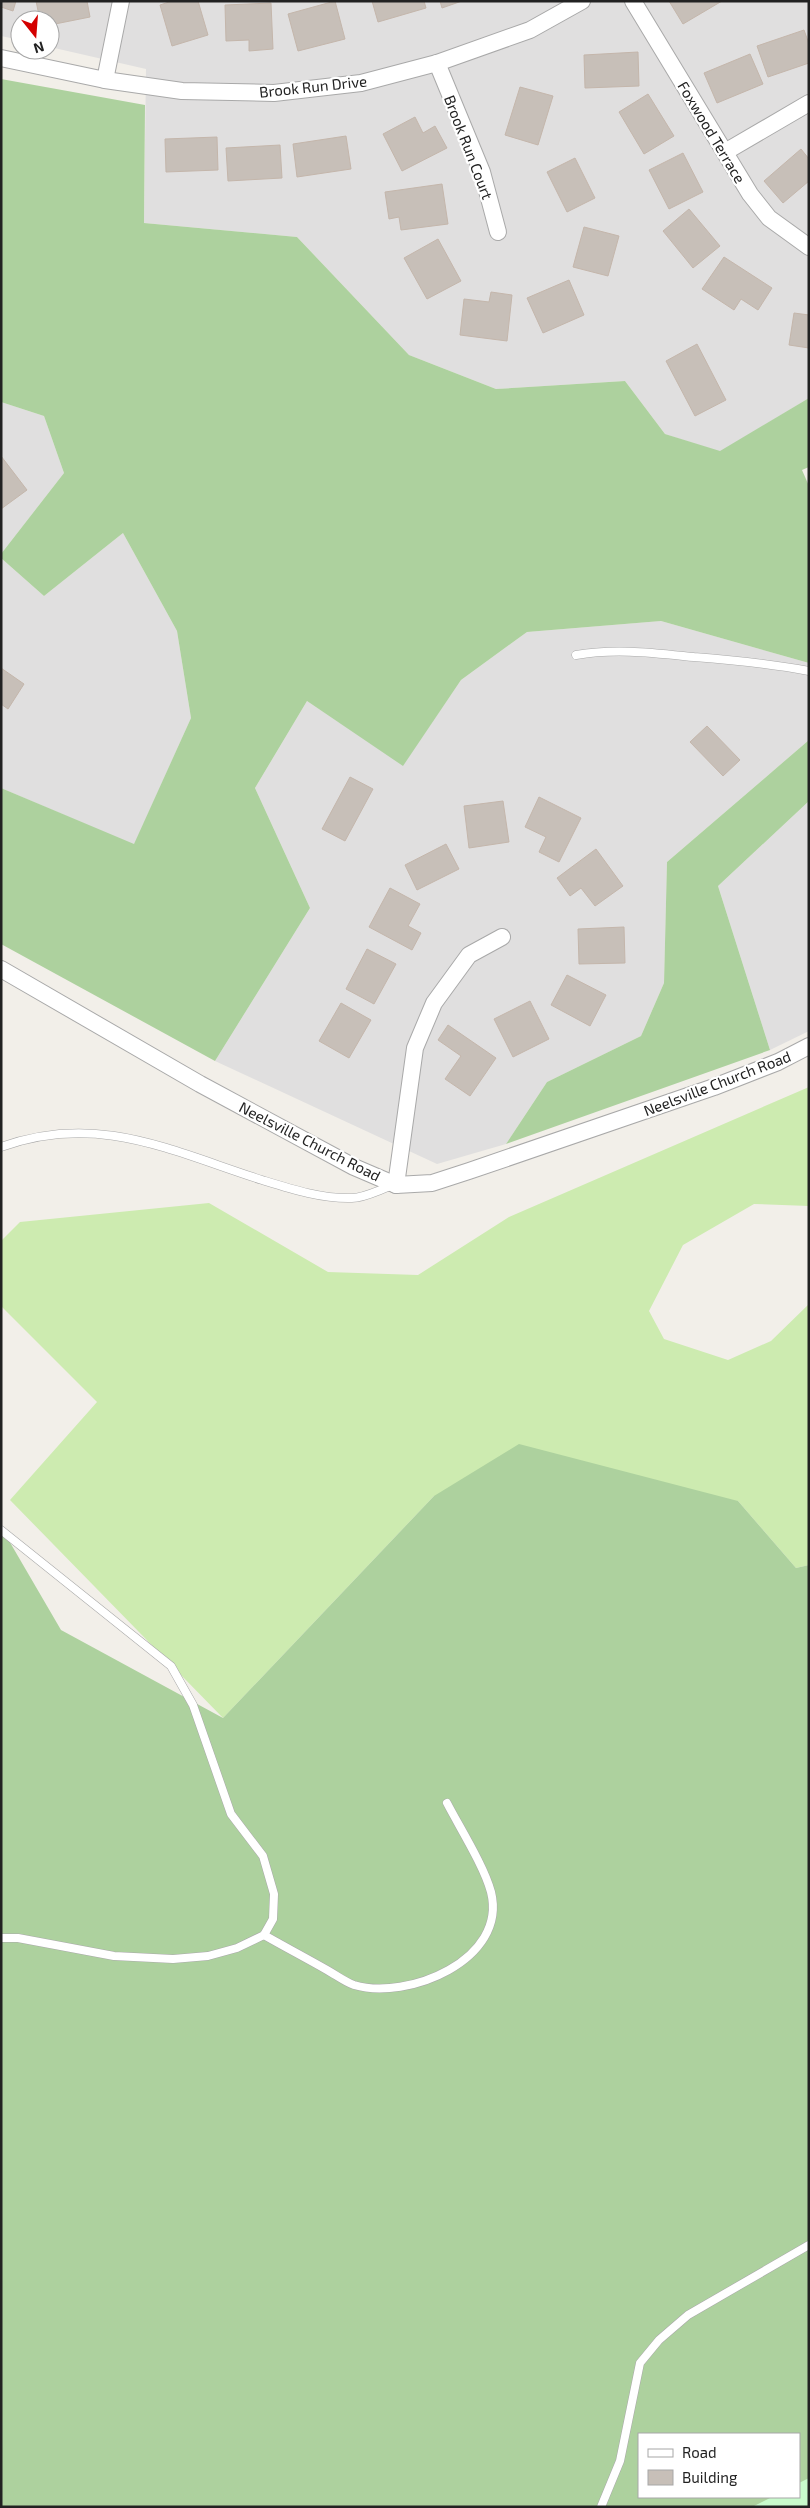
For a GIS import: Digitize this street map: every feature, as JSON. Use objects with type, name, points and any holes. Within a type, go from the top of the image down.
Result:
[{"type":"street","points":[[105,80],[120,1]]},
{"type":"street","name":"Brook Run Drive","points":[[1,58],[105,80],[182,91],[274,93],[361,83],[437,64],[530,30],[582,1]]},
{"type":"street","name":"Foxwood Terrace","points":[[633,1],[750,194],[769,218],[809,247]]},
{"type":"street","name":"Brook Run Court","points":[[437,64],[482,172],[498,232]]},
{"type":"street","points":[[725,152],[809,103]]},
{"type":"street","points":[[396,1184],[415,1048],[430,1012],[434,1003],[469,955],[502,937]]},
{"type":"street","name":"Neelsville Church Road","points":[[1,969],[200,1084],[354,1167],[396,1184],[432,1183],[478,1168],[714,1087],[778,1062],[809,1046]]},
{"type":"lane","points":[[576,655],[602,650],[632,650],[769,664],[809,671]]},
{"type":"lane","points":[[1,1147],[24,1139],[66,1132],[103,1133],[142,1140],[299,1192],[353,1198],[396,1184]]},
{"type":"lane","points":[[1,1530],[149,1646],[171,1666],[183,1684],[193,1705],[232,1814],[263,1856],[270,1874],[274,1894],[273,1919],[264,1935],[236,1948],[208,1956],[173,1959],[114,1956],[18,1938],[1,1938]]},
{"type":"lane","points":[[264,1935],[353,1984],[377,1989],[401,1988],[436,1976],[464,1962],[482,1940],[492,1917],[491,1892],[471,1848],[447,1803]]},
{"type":"lane","points":[[601,2507],[620,2461],[640,2363],[659,2340],[688,2315],[809,2245]]},
{"type":"shaded area","points":[[1,1],[809,1],[809,398],[720,452],[665,434],[625,381],[496,389],[409,355],[297,237],[144,223],[146,69],[60,49],[60,10],[10,10],[10,38],[1,36]]},
{"type":"shaded area","points":[[1,402],[44,416],[64,473],[1,554]]},
{"type":"shaded area","points":[[123,533],[177,631],[191,718],[134,845],[1,788],[1,558],[44,596]]},
{"type":"shaded area","points":[[661,621],[809,663],[809,740],[667,862],[664,983],[641,1036],[547,1082],[506,1144],[437,1164],[215,1061],[310,908],[255,788],[307,701],[403,765],[461,680],[527,632]]},
{"type":"shaded area","points":[[809,801],[809,1031],[770,1050],[718,886]]},
{"type":"green space","points":[[1,79],[145,105],[144,223],[297,237],[409,355],[496,389],[625,381],[665,434],[720,451],[809,398],[809,467],[802,470],[809,486],[809,663],[661,621],[527,632],[461,680],[403,766],[307,701],[255,788],[310,908],[215,1061],[1,944],[1,788],[134,844],[191,718],[177,631],[123,533],[44,596],[1,558],[1,554],[64,473],[44,416],[1,402]]},
{"type":"green space","points":[[809,740],[809,801],[718,886],[770,1050],[506,1144],[547,1082],[641,1036],[664,983],[667,862]]},
{"type":"green space","points":[[809,1087],[809,1206],[754,1204],[683,1245],[649,1311],[664,1339],[728,1360],[771,1341],[809,1304],[809,1565],[796,1568],[738,1501],[434,1496],[223,1718],[10,1500],[97,1402],[1,1306],[1,1241],[20,1222],[209,1203],[328,1272],[418,1275],[509,1217]]},
{"type":"green space","points":[[519,1444],[738,1501],[796,1568],[809,1565],[809,2507],[1,2507],[1,1527],[61,1630],[223,1718],[434,1496]]},
{"type":"green space","points":[[809,2478],[809,2507],[752,2507],[770,2498],[800,2498],[800,2482]]},
{"type":"building","points":[[1,1],[16,1],[13,10],[1,7]]},
{"type":"building","points":[[36,1],[87,1],[90,17],[60,23],[60,10],[38,10]]},
{"type":"building","points":[[172,1],[198,1],[208,35],[172,46],[160,5]]},
{"type":"building","points":[[335,1],[345,39],[298,51],[288,14]]},
{"type":"building","points":[[372,1],[424,1],[426,8],[378,22]]},
{"type":"building","points":[[440,1],[462,1],[442,8]]},
{"type":"building","points":[[669,1],[722,1],[683,24]]},
{"type":"building","points":[[271,3],[273,49],[249,51],[249,40],[226,41],[225,5]]},
{"type":"building","points":[[804,30],[809,44],[809,63],[768,77],[757,46]]},
{"type":"building","points":[[638,52],[639,86],[585,88],[584,55]]},
{"type":"building","points":[[750,54],[763,84],[717,103],[704,73]]},
{"type":"building","points":[[520,87],[553,96],[538,145],[505,135]]},
{"type":"building","points":[[648,94],[674,136],[644,154],[619,112]]},
{"type":"building","points":[[415,117],[423,133],[435,126],[447,148],[402,171],[383,134]]},
{"type":"building","points":[[346,136],[351,169],[297,177],[293,144]]},
{"type":"building","points":[[217,137],[218,170],[166,172],[165,139]]},
{"type":"building","points":[[280,145],[282,178],[228,181],[226,148]]},
{"type":"building","points":[[801,149],[809,159],[809,181],[783,203],[764,181]]},
{"type":"building","points":[[683,153],[703,192],[669,209],[649,170]]},
{"type":"building","points":[[575,158],[595,198],[567,212],[547,172]]},
{"type":"building","points":[[442,184],[448,224],[401,230],[399,217],[389,219],[385,192]]},
{"type":"building","points":[[689,209],[720,246],[693,268],[663,231]]},
{"type":"building","points":[[584,227],[619,236],[608,276],[573,267]]},
{"type":"building","points":[[438,239],[461,281],[427,299],[404,258]]},
{"type":"building","points":[[724,257],[772,288],[758,310],[741,299],[734,310],[702,289]]},
{"type":"building","points":[[569,280],[584,315],[543,333],[527,298]]},
{"type":"building","points":[[491,292],[512,295],[507,341],[460,335],[464,299],[489,302]]},
{"type":"building","points":[[794,313],[809,315],[809,348],[789,345]]},
{"type":"building","points":[[697,344],[726,400],[695,416],[666,361]]},
{"type":"building","points":[[1,456],[27,490],[1,509]]},
{"type":"building","points":[[1,668],[24,684],[8,709],[1,704]]},
{"type":"building","points":[[707,726],[740,760],[723,776],[690,742]]},
{"type":"building","points":[[350,777],[373,789],[345,841],[322,829]]},
{"type":"building","points":[[539,797],[581,818],[559,862],[539,852],[546,837],[525,827]]},
{"type":"building","points":[[503,801],[509,842],[469,848],[464,806]]},
{"type":"building","points":[[446,844],[459,869],[417,890],[405,865]]},
{"type":"building","points":[[596,849],[623,886],[595,906],[581,888],[570,896],[557,878]]},
{"type":"building","points":[[390,888],[420,904],[408,926],[421,933],[412,950],[369,927]]},
{"type":"building","points":[[624,927],[625,963],[579,964],[578,929]]},
{"type":"building","points":[[367,949],[396,964],[374,1004],[346,989]]},
{"type":"building","points":[[567,975],[606,995],[590,1026],[551,1005]]},
{"type":"building","points":[[530,1001],[549,1039],[513,1057],[494,1019]]},
{"type":"building","points":[[341,1003],[371,1020],[349,1058],[319,1041]]},
{"type":"building","points":[[448,1025],[496,1058],[470,1096],[445,1079],[461,1056],[438,1040]]}]
